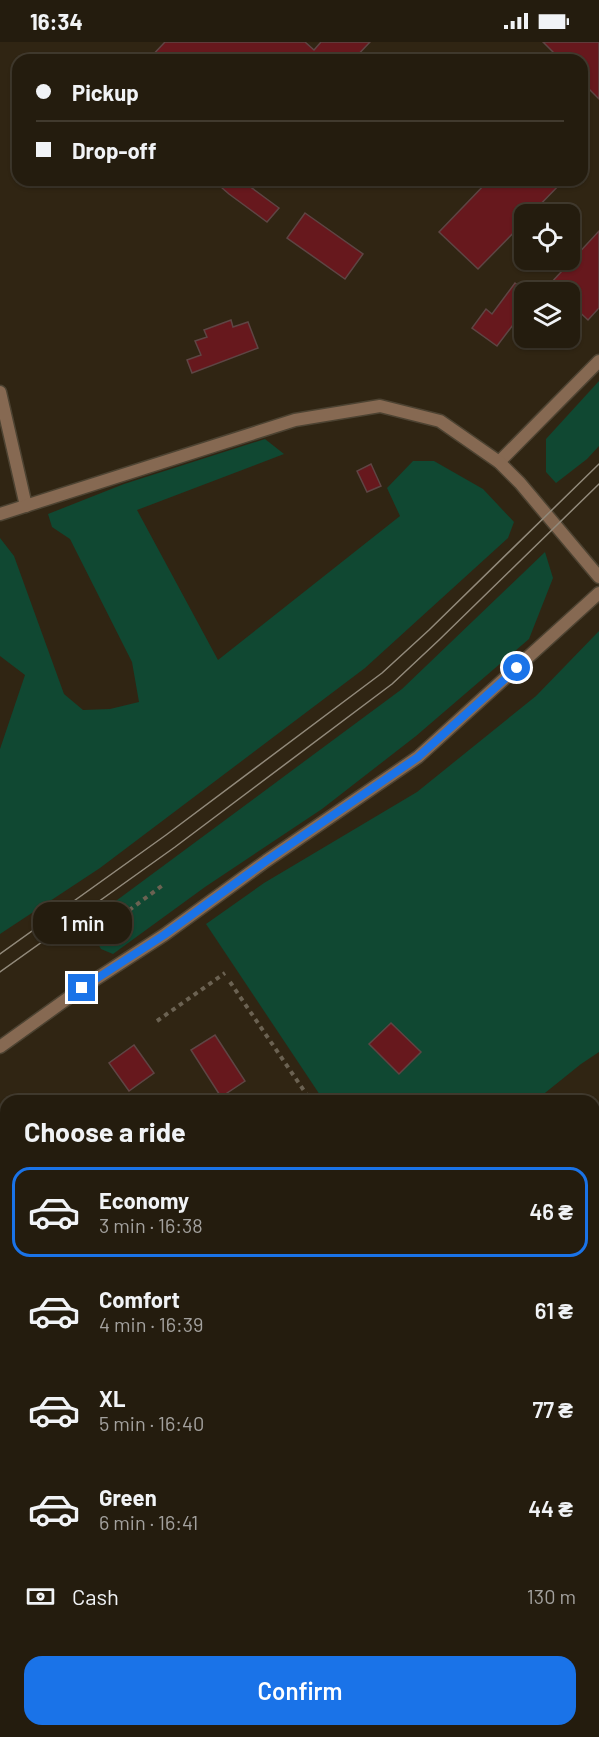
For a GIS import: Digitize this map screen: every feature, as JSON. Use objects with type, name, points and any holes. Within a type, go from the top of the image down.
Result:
[{"type":"street","points":[[500,462],[599,361]]},
{"type":"street","points":[[0,392],[26,506]]},
{"type":"street","points":[[0,514],[295,420],[380,406],[440,421],[500,462],[599,577]]},
{"type":"street","points":[[0,1047],[418,757],[599,593]]},
{"type":"path","points":[[93,938],[163,885]]},
{"type":"path","points":[[157,1022],[225,973]]},
{"type":"path","points":[[230,982],[307,1095]]},
{"type":"green space","points":[[599,381],[599,446],[587,459],[556,483],[546,472],[546,439]]},
{"type":"green space","points":[[265,439],[284,454],[137,510],[218,660],[400,516],[387,488],[413,461],[434,461],[483,489],[514,522],[508,538],[365,668],[100,868],[0,934],[0,749],[25,675],[0,656],[0,538],[14,556],[64,694],[83,710],[110,709],[139,702],[132,662],[70,539],[52,527],[48,514],[124,484]]},
{"type":"green space","points":[[545,552],[553,578],[529,639],[416,736],[322,809],[205,887],[113,954],[101,949],[89,928],[105,909],[402,689]]},
{"type":"green space","points":[[599,631],[599,1052],[542,1095],[320,1095],[206,924],[264,883],[417,792],[536,696]]},
{"type":"building","points":[[165,42],[305,42],[314,50],[321,42],[370,42],[359,54],[154,54]]},
{"type":"building","points":[[543,42],[599,42],[599,99],[588,88],[588,54],[555,54]]},
{"type":"building","points":[[220,186],[249,186],[279,208],[267,222]]},
{"type":"building","points":[[483,186],[558,186],[541,204],[514,204],[514,232],[478,269],[439,232]]},
{"type":"building","points":[[305,213],[363,254],[345,279],[287,238]]},
{"type":"building","points":[[599,231],[599,308],[588,320],[580,312],[580,282],[552,282],[563,270],[580,270],[580,252]]},
{"type":"building","points":[[514,284],[514,324],[497,346],[472,328],[486,309],[492,314]]},
{"type":"building","points":[[231,320],[233,327],[248,322],[258,348],[192,373],[187,360],[201,355],[195,341],[207,337],[204,330]]},
{"type":"building","points":[[371,464],[381,486],[367,492],[357,471]]},
{"type":"building","points":[[391,1023],[421,1052],[399,1074],[369,1044]]},
{"type":"building","points":[[215,1035],[245,1081],[224,1095],[220,1095],[191,1050]]},
{"type":"building","points":[[134,1045],[154,1073],[129,1091],[109,1063]]},
{"type":"tram line","points":[[0,954],[166,835],[382,673],[599,464]]},
{"type":"tram line","points":[[0,972],[175,847],[392,684],[599,484]]},
{"type":"route","points":[[82,988],[164,935],[266,861],[418,757],[517,668]]}]
